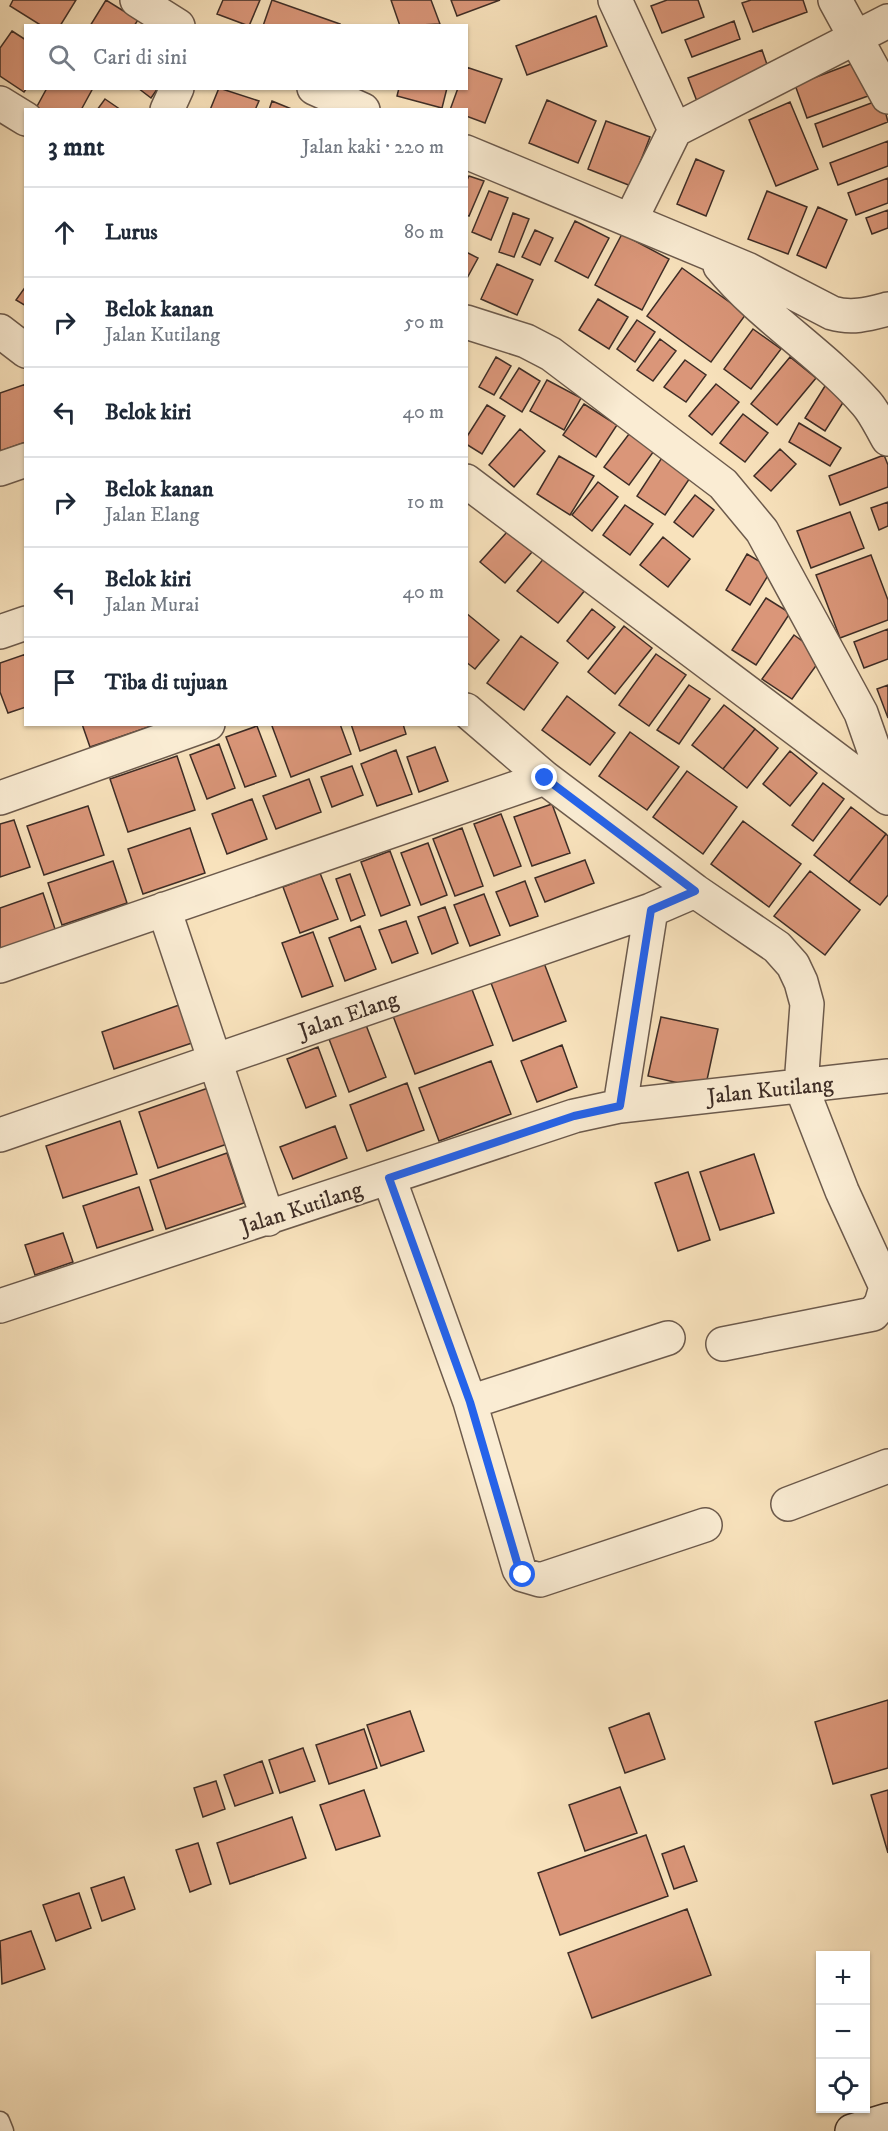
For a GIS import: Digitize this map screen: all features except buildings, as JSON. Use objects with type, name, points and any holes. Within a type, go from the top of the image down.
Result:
[{"type":"street","points":[[137,0],[175,24]]},
{"type":"street","points":[[615,0],[675,130]]},
{"type":"street","points":[[835,0],[888,97]]},
{"type":"street","points":[[631,219],[675,130],[888,21]]},
{"type":"street","points":[[168,108],[176,90]]},
{"type":"street","points":[[318,90],[359,108]]},
{"type":"street","points":[[0,103],[24,118]]},
{"type":"street","points":[[468,153],[747,269],[805,300],[845,317],[867,315],[888,309]]},
{"type":"street","points":[[711,255],[735,284],[796,336],[868,404],[888,439]]},
{"type":"street","points":[[468,323],[526,341],[551,354],[723,484],[762,531],[861,713],[888,790]]},
{"type":"street","points":[[0,331],[24,349]]},
{"type":"street","points":[[0,470],[24,461]]},
{"type":"street","points":[[468,483],[888,798]]},
{"type":"street","points":[[0,632],[24,624]]},
{"type":"street","points":[[468,712],[545,778],[695,891],[777,947],[793,965],[801,982],[807,1004],[801,1086],[842,1191],[886,1287],[885,1295],[873,1314],[723,1344]]},
{"type":"street","points":[[827,752],[861,713]]},
{"type":"street","points":[[0,798],[202,726]]},
{"type":"street","points":[[0,966],[545,778]]},
{"type":"street","name":"Jalan Elang","points":[[0,1135],[651,910],[695,891]]},
{"type":"street","points":[[164,909],[268,1219]]},
{"type":"street","points":[[620,1106],[651,910]]},
{"type":"street","name":"Jalan Kutilang","points":[[0,1306],[574,1116],[620,1106],[888,1077]]},
{"type":"street","points":[[389,1178],[470,1402],[519,1569],[523,1575],[540,1580],[705,1525]]},
{"type":"street","points":[[470,1402],[668,1338]]},
{"type":"street","points":[[788,1504],[888,1466]]},
{"type":"street","points":[[852,2131],[888,2120]]},
{"type":"lane","points":[[0,2121],[4,2131]]},
{"type":"route","points":[[523,1575],[519,1569],[470,1402],[389,1178],[574,1116],[620,1106],[651,910],[695,891],[545,778]]}]
